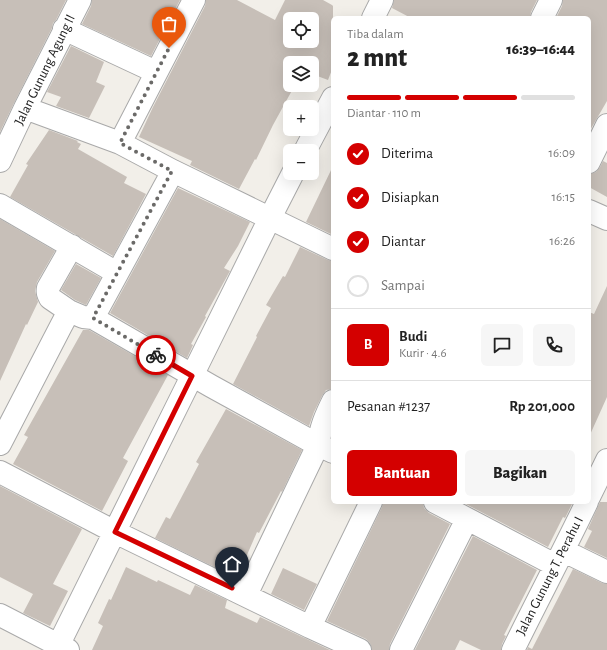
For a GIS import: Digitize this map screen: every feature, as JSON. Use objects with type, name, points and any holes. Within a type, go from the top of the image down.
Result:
[{"type":"street","name":"Jalan Gunung Agung II","points":[[0,161],[64,29],[80,0]]},
{"type":"street","points":[[120,143],[194,0]]},
{"type":"street","points":[[374,16],[382,0]]},
{"type":"street","points":[[543,16],[551,0]]},
{"type":"street","points":[[64,29],[156,72]]},
{"type":"street","points":[[309,144],[331,102]]},
{"type":"street","points":[[25,108],[120,143],[172,171],[331,248]]},
{"type":"street","points":[[591,158],[607,125]]},
{"type":"street","points":[[93,318],[172,171]]},
{"type":"street","points":[[0,615],[60,648],[115,532],[289,180]]},
{"type":"street","points":[[0,205],[117,273]]},
{"type":"street","points":[[591,212],[607,219]]},
{"type":"street","points":[[72,246],[48,288],[47,292],[50,298],[69,311],[83,317],[93,318],[192,376],[325,449]]},
{"type":"street","points":[[0,444],[69,311]]},
{"type":"street","points":[[246,595],[325,449],[321,429],[331,405]]},
{"type":"street","points":[[591,491],[598,469]]},
{"type":"street","points":[[0,472],[115,532],[360,650]]},
{"type":"street","points":[[310,627],[370,504]]},
{"type":"street","points":[[439,504],[467,519],[560,558],[607,572]]},
{"type":"street","name":"Jalan Gunung T. Perahu I","points":[[513,650],[586,504]]},
{"type":"street","points":[[401,650],[467,519]]},
{"type":"building","points":[[0,0],[66,0],[53,23],[52,28],[0,132]]},
{"type":"building","points":[[92,0],[180,0],[151,56],[82,24],[91,6]]},
{"type":"building","points":[[206,0],[237,0],[275,20],[285,0],[323,0],[333,6],[333,16],[331,16],[331,72],[328,80],[319,77],[319,56],[283,56],[283,92],[291,92],[287,100],[283,100],[283,107],[256,160],[255,159],[239,189],[190,165],[192,161],[139,137],[205,6]]},
{"type":"building","points":[[394,0],[537,0],[530,16],[407,16],[392,8]]},
{"type":"building","points":[[563,0],[607,0],[607,101],[591,129],[591,16],[557,16]]},
{"type":"building","points":[[71,46],[104,62],[96,82],[105,86],[89,118],[56,106],[61,97],[47,92]]},
{"type":"building","points":[[49,130],[78,141],[77,142],[81,144],[78,149],[127,177],[124,183],[146,194],[113,256],[10,197],[28,165],[26,164]]},
{"type":"building","points":[[603,161],[607,163],[607,197],[591,188],[591,173],[596,172]]},
{"type":"building","points":[[331,170],[331,234],[306,222]]},
{"type":"building","points":[[178,188],[250,222],[238,246],[224,268],[230,271],[191,344],[193,345],[187,358],[110,313]]},
{"type":"building","points":[[0,219],[55,251],[37,282],[35,291],[38,302],[27,325],[26,324],[0,381]]},
{"type":"building","points":[[300,247],[331,261],[331,389],[326,390],[322,396],[309,426],[233,384],[271,308],[266,305],[283,276],[285,277]]},
{"type":"building","points":[[76,264],[101,278],[86,305],[75,300],[61,290]]},
{"type":"building","points":[[607,286],[607,397],[591,433],[591,313],[594,314]]},
{"type":"building","points":[[83,330],[89,330],[168,375],[123,458],[128,461],[102,511],[13,464],[28,437],[24,435]]},
{"type":"building","points":[[226,409],[302,450],[282,492],[281,491],[259,533],[257,532],[237,578],[155,538],[166,517],[170,519],[199,464],[196,462]]},
{"type":"building","points":[[0,486],[82,529],[53,584],[68,591],[50,626],[23,613],[33,594],[0,577]]},
{"type":"building","points":[[600,502],[607,502],[607,558],[584,547],[592,531],[588,529]]},
{"type":"building","points":[[383,504],[423,504],[424,508],[429,513],[450,524],[390,644],[389,650],[372,650],[370,643],[366,639],[327,621]]},
{"type":"building","points":[[466,504],[572,504],[565,518],[563,517],[548,547]]},
{"type":"building","points":[[473,536],[537,570],[504,635],[506,636],[501,650],[481,650],[460,640],[455,650],[415,650]]},
{"type":"building","points":[[126,567],[157,582],[158,580],[190,595],[195,585],[227,600],[225,608],[257,623],[260,617],[330,650],[92,650],[103,626],[98,623],[109,599],[111,600]]},
{"type":"building","points":[[283,568],[317,584],[304,610],[271,594]]},
{"type":"building","points":[[573,569],[607,584],[607,650],[527,650],[528,647],[532,649]]},
{"type":"way so far","points":[[156,355],[93,318],[172,171],[120,143],[169,48]]},
{"type":"route","points":[[156,355],[192,376],[115,532],[232,588]]}]
